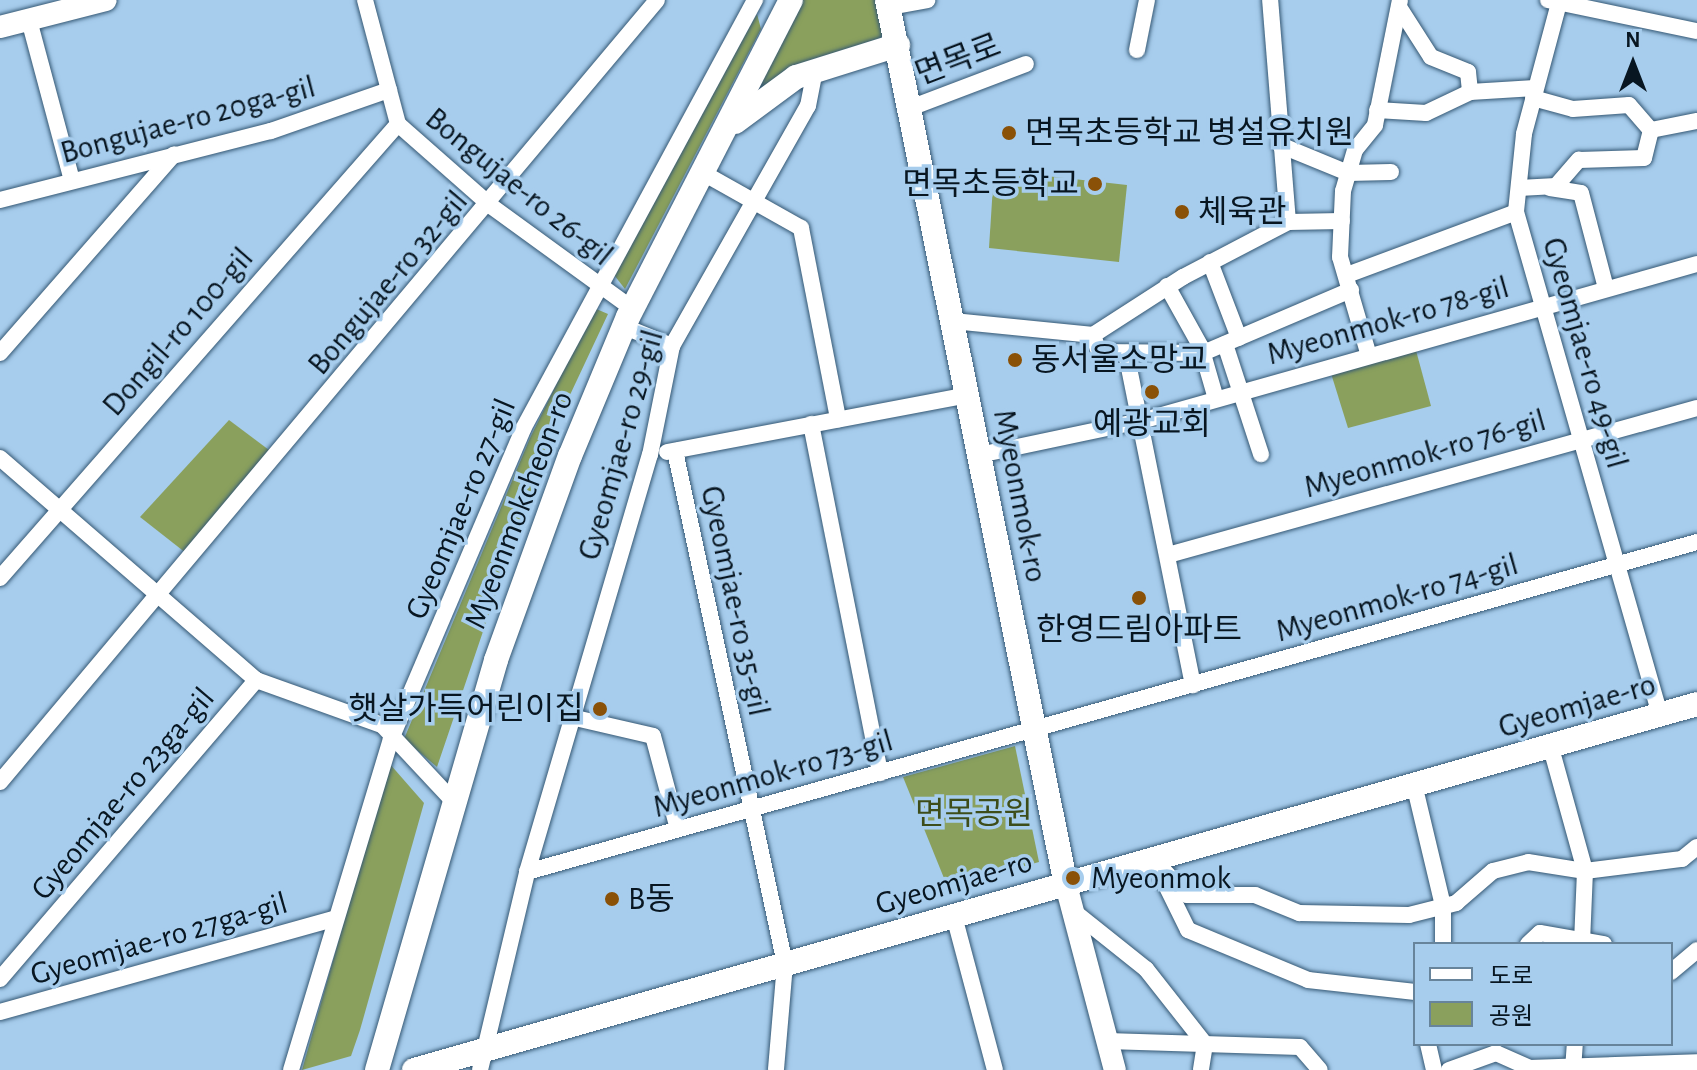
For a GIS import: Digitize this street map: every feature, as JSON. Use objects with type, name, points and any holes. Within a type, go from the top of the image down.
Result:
[{"type":"main road","name":"Myeonmokcheon-ro","points":[[377,1070],[501,645],[629,318],[727,128],[786,2]]},
{"type":"main road","name":"Myeonmok-ro","points":[[888,4],[1066,885]]},
{"type":"main road","points":[[727,128],[764,97],[815,71],[898,45]]},
{"type":"main road","name":"Gyeomjae-ro","points":[[414,1070],[482,1059],[785,964],[1414,784],[1660,715],[1696,708]]},
{"type":"street","points":[[0,27],[106,0]]},
{"type":"street","name":"Bongujae-ro 26-gil","points":[[365,0],[398,124],[491,206],[629,318],[672,346]]},
{"type":"street","name":"Bongujae-ro 32-gil","points":[[0,782],[491,206],[657,0]]},
{"type":"street","name":"Gyeomjae-ro 27-gil","points":[[291,1070],[332,919],[391,739],[523,429],[755,0]]},
{"type":"street","points":[[888,4],[927,0]]},
{"type":"street","points":[[1137,50],[1147,0]]},
{"type":"street","points":[[1270,0],[1288,222]]},
{"type":"street","points":[[1553,1],[1697,31]]},
{"type":"street","name":"Gyeomjae-ro 49-gil","points":[[1553,1],[1534,93],[1516,212],[1660,715]]},
{"type":"street","points":[[1399,4],[1431,57],[1468,72],[1470,92]]},
{"type":"street","points":[[1369,356],[1349,283],[1342,221],[1348,173],[1377,110],[1399,4]]},
{"type":"street","points":[[29,20],[72,180]]},
{"type":"street","name":"면목로","points":[[910,108],[1026,64]]},
{"type":"street","name":"Gyeomjae-ro 29-gil","points":[[482,1059],[527,872],[650,455],[672,346],[808,106],[815,71]]},
{"type":"street","name":"Bongujae-ro 20ga-gil","points":[[0,200],[271,131],[389,90]]},
{"type":"street","points":[[1377,110],[1432,112],[1470,92],[1534,93],[1573,109],[1629,105],[1651,130],[1649,155],[1579,160],[1550,188]]},
{"type":"street","points":[[1651,130],[1697,121]]},
{"type":"street","name":"Dongil-ro 100-gil","points":[[0,578],[398,124]]},
{"type":"street","points":[[1280,145],[1348,173],[1391,172]]},
{"type":"street","points":[[0,353],[174,154]]},
{"type":"street","points":[[703,173],[801,228],[838,419]]},
{"type":"street","points":[[1519,188],[1550,188],[1581,193],[1606,288]]},
{"type":"street","points":[[1093,335],[1098,352],[1203,353],[1349,283],[1516,212]]},
{"type":"street","points":[[953,321],[1093,335],[1167,286],[1288,222],[1342,221]]},
{"type":"street","points":[[1210,262],[1232,341],[1241,392],[1261,454]]},
{"type":"street","name":"Myeonmok-ro 78-gil","points":[[979,455],[1141,421],[1697,264]]},
{"type":"street","points":[[1167,286],[1203,353],[1216,399]]},
{"type":"street","points":[[1126,353],[1193,685]]},
{"type":"street","points":[[650,455],[968,395]]},
{"type":"street","name":"Myeonmok-ro 76-gil","points":[[1168,555],[1697,408]]},
{"type":"street","points":[[811,424],[880,773]]},
{"type":"street","name":"Gyeomjae-ro 35-gil","points":[[675,451],[749,810],[785,964],[776,1070]]},
{"type":"street","points":[[0,458],[157,599],[256,680],[382,725],[391,739],[454,802]]},
{"type":"street","name":"Myeonmok-ro 74-gil","points":[[1035,730],[1697,542]]},
{"type":"street","name":"Gyeomjae-ro 23ga-gil","points":[[0,979],[256,680]]},
{"type":"street","points":[[571,717],[653,736],[678,829]]},
{"type":"street","name":"Myeonmok-ro 73-gil","points":[[527,872],[1035,730]]},
{"type":"street","points":[[1530,942],[1540,933],[1582,940],[1585,871],[1551,748]]},
{"type":"street","points":[[1414,784],[1443,906],[1443,942]]},
{"type":"street","points":[[1154,860],[1187,895],[1255,895],[1299,913],[1409,915],[1443,906],[1493,871],[1528,862],[1585,871],[1682,859],[1697,847]]},
{"type":"street","points":[[1154,860],[1188,930],[1308,980],[1413,992]]},
{"type":"street","name":"Myeonmok-ro","points":[[1066,885],[1115,1070]]},
{"type":"street","points":[[1072,910],[1146,969],[1205,1044],[1201,1070]]},
{"type":"street","points":[[954,916],[995,1070]]},
{"type":"street","name":"Gyeomjae-ro 27ga-gil","points":[[0,1012],[332,919]]},
{"type":"street","points":[[1673,970],[1697,950]]},
{"type":"street","points":[[1107,1041],[1300,1047],[1320,1070]]},
{"type":"street","points":[[1428,1046],[1434,1070]]},
{"type":"street","points":[[1573,1069],[1575,1046]]},
{"type":"street","points":[[1449,1070],[1496,1053],[1529,1068],[1648,1067],[1697,1062]]},
{"type":"green space","points":[[791,0],[887,0],[898,45],[815,71],[727,128]]},
{"type":"green space","points":[[757,14],[761,29],[625,289],[611,271]]},
{"type":"green space","points":[[994,170],[1127,185],[1119,262],[989,248]]},
{"type":"green space","points":[[594,308],[608,314],[546,446],[437,767],[404,739],[530,438]]},
{"type":"green space","points":[[1414,343],[1431,406],[1348,428],[1329,367]]},
{"type":"green space","points":[[229,420],[277,456],[191,557],[140,517]]},
{"type":"green space","name":"면목공원","points":[[1015,746],[1039,862],[948,888],[903,777]]},
{"type":"green space","points":[[389,763],[424,803],[360,1030],[351,1056],[302,1070]]},
{"type":"place","name":"면목초등학교 병설유치원","points":[[1009,133]]},
{"type":"place","name":"면목초등학교","points":[[1095,184]]},
{"type":"place","name":"체육관","points":[[1182,212]]},
{"type":"place","name":"동서울소망교","points":[[1015,360]]},
{"type":"place","name":"예광교회","points":[[1152,392]]},
{"type":"place","name":"한영드림아파트","points":[[1139,598]]},
{"type":"place","name":"햇살가득어린이집","points":[[600,709]]},
{"type":"place","name":"Myeonmok","points":[[1073,878]]},
{"type":"place","name":"B동","points":[[612,899]]}]
